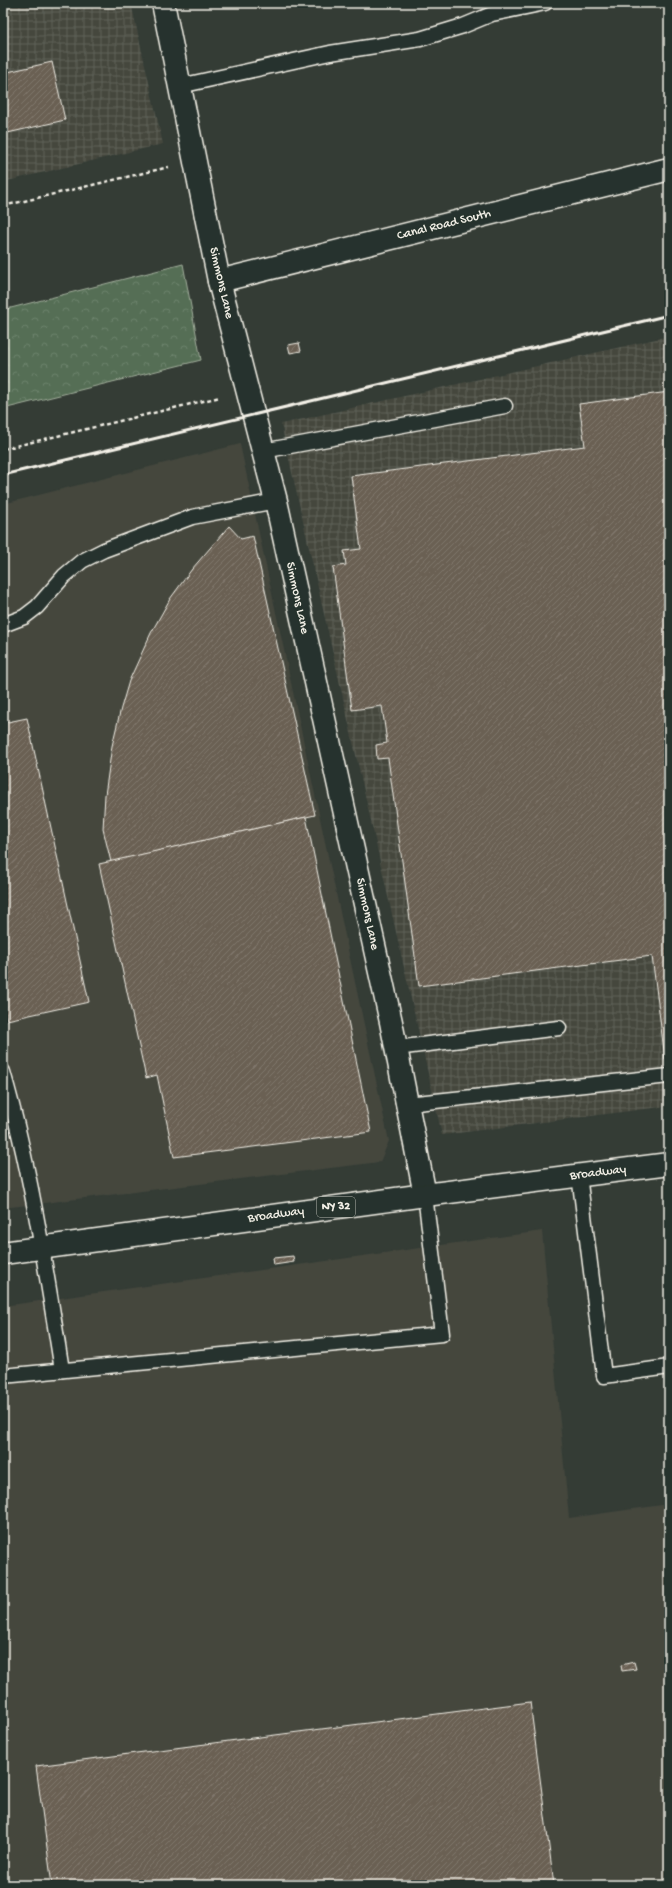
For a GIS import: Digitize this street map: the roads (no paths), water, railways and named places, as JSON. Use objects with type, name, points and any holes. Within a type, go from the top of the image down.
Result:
[{"type":"street","name":"Simmons Lane","points":[[163,3],[219,281],[276,501],[396,1048],[425,1195]]},
{"type":"street","name":"Canal Road South","points":[[219,281],[669,169]]},
{"type":"street","name":"Broadway","points":[[3,1253],[425,1195],[669,1164]]},
{"type":"lane","points":[[180,86],[330,53],[420,39],[463,26],[492,14],[545,3]]},
{"type":"lane","points":[[263,451],[505,406]]},
{"type":"lane","points":[[3,625],[24,617],[37,608],[70,571],[82,561],[104,550],[192,517],[276,501]]},
{"type":"lane","points":[[396,1048],[559,1028]]},
{"type":"lane","points":[[3,1072],[18,1123],[43,1248],[62,1370]]},
{"type":"lane","points":[[407,1104],[669,1076]]},
{"type":"lane","points":[[579,1175],[604,1376],[669,1368]]},
{"type":"lane","points":[[3,1376],[442,1334],[425,1195]]},
{"type":"railway","points":[[3,475],[669,315]]}]
